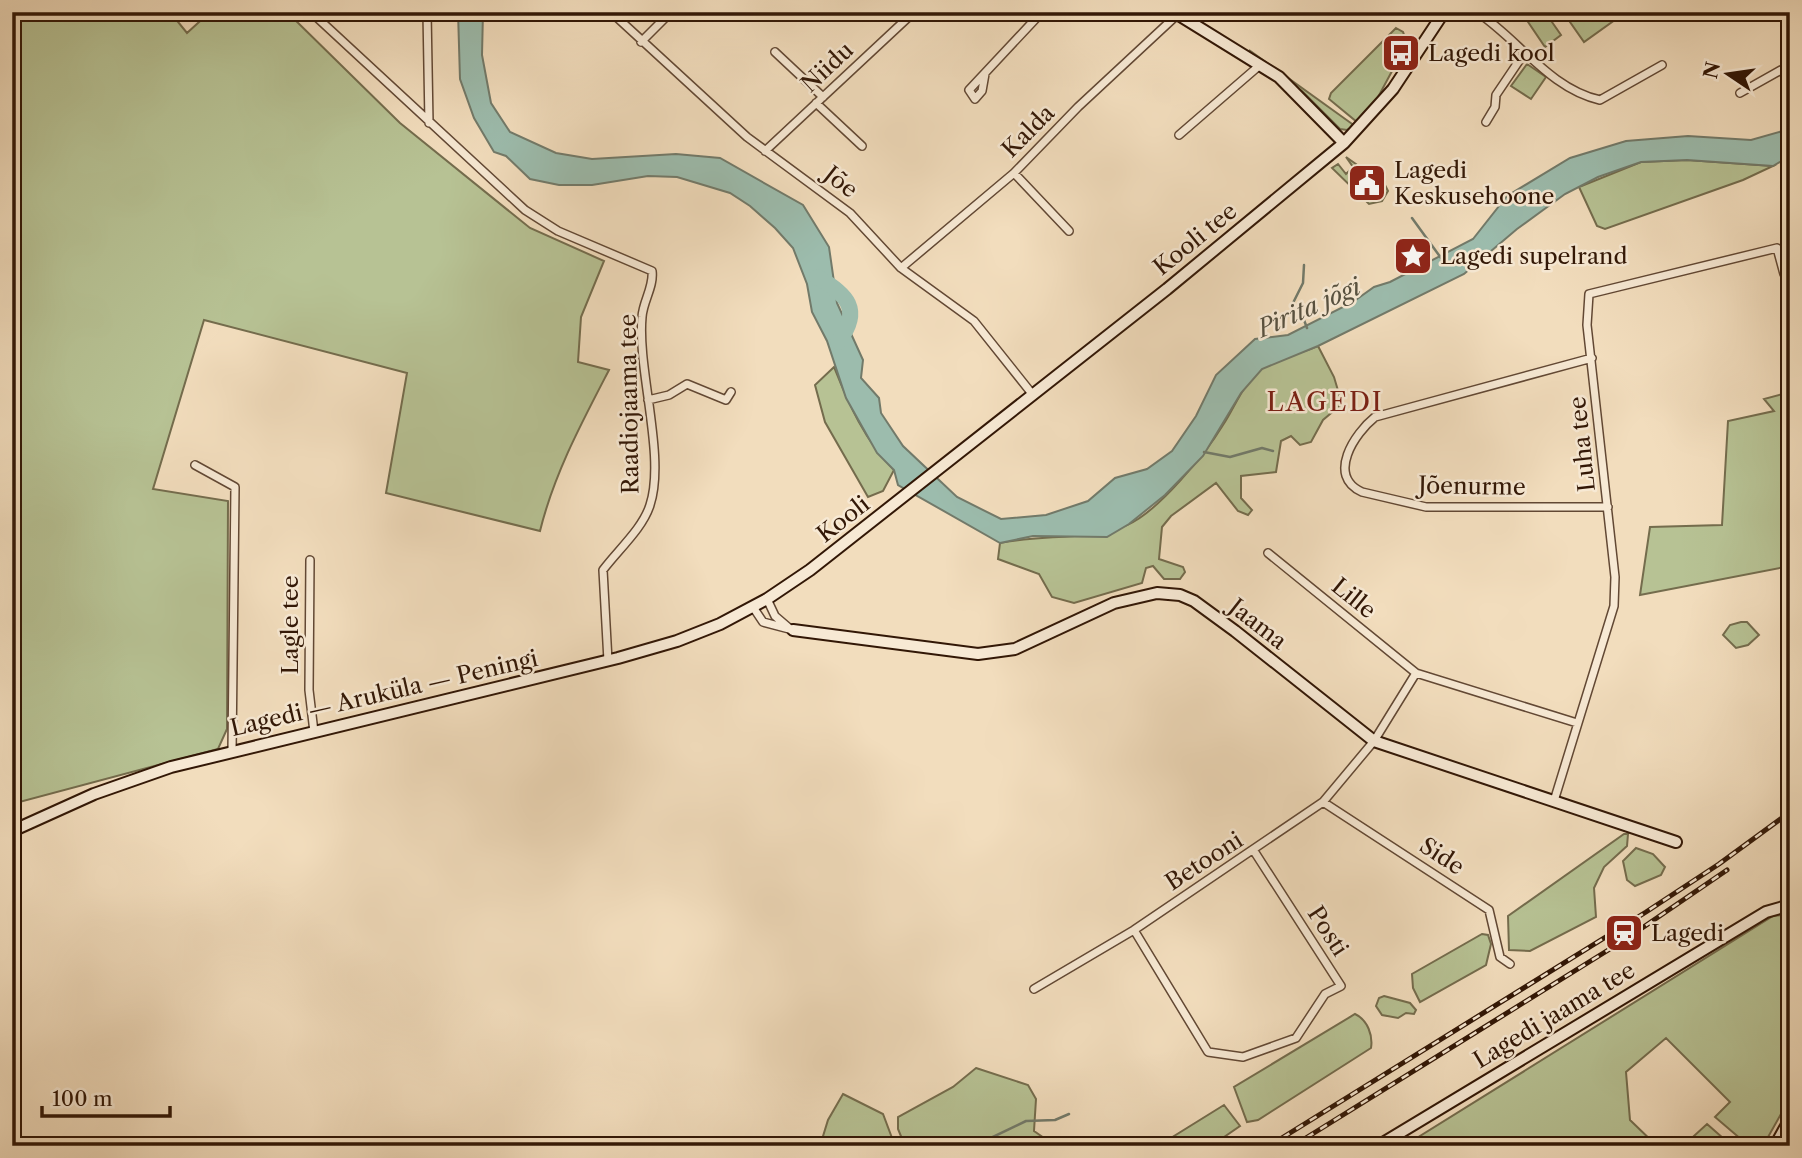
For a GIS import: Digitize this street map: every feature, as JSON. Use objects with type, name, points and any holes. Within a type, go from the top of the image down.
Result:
[{"type":"street","name":"Raadiojaama tee","points":[[311,12],[525,210],[558,231],[652,271],[653,280],[642,317],[653,462],[650,505],[603,570],[608,661]]},
{"type":"street","points":[[427,12],[429,123]]},
{"type":"street","name":"Jõe","points":[[611,12],[641,42],[765,151],[850,213],[901,268],[974,321],[1033,395]]},
{"type":"street","points":[[641,42],[671,12]]},
{"type":"street","name":"Niidu","points":[[765,151],[914,12]]},
{"type":"street","points":[[985,74],[1042,12]]},
{"type":"street","name":"Kooli tee","points":[[941,468],[1344,143],[1393,89],[1444,12]]},
{"type":"street","points":[[1477,12],[1496,24],[1510,41],[1571,90],[1600,100],[1662,65]]},
{"type":"street","points":[[1176,13],[1260,65],[1294,91],[1344,143]]},
{"type":"street","name":"Kalda","points":[[901,268],[1014,173],[1176,13]]},
{"type":"street","points":[[775,52],[823,97]]},
{"type":"street","points":[[1486,122],[1495,107],[1496,95],[1525,52]]},
{"type":"street","points":[[1179,135],[1260,65]]},
{"type":"street","points":[[1740,93],[1790,65]]},
{"type":"street","points":[[816,103],[862,146]]},
{"type":"street","points":[[1014,173],[1069,232]]},
{"type":"street","name":"Luha tee","points":[[1554,801],[1614,606],[1615,577],[1587,325],[1589,294],[1777,248],[1784,274]]},
{"type":"street","name":"Jõenurme","points":[[1592,358],[1376,417],[1353,439],[1346,466],[1346,479],[1353,488],[1362,492],[1426,507],[1608,507]]},
{"type":"street","points":[[648,400],[669,394],[687,384],[726,400],[732,392]]},
{"type":"street","points":[[195,466],[235,487],[232,751]]},
{"type":"street","name":"Kooli","points":[[767,599],[855,538],[941,468]]},
{"type":"street","name":"Lille","points":[[1268,553],[1416,673],[1577,723]]},
{"type":"street","name":"Lagle tee","points":[[310,560],[309,690],[314,732]]},
{"type":"street","name":"Jaama","points":[[753,607],[763,622],[793,630],[978,654],[1002,653],[1114,603],[1157,593],[1180,594],[1235,631],[1374,741],[1676,842]]},
{"type":"street","points":[[767,599],[775,616],[793,630]]},
{"type":"street","name":"Lagedi — Aruküla — Peningi","points":[[12,831],[94,794],[171,767],[608,661],[677,641],[767,599]]},
{"type":"street","points":[[1374,741],[1416,673]]},
{"type":"street","name":"Betooni","points":[[1034,989],[1134,930],[1323,802],[1374,741]]},
{"type":"street","name":"Side","points":[[1323,802],[1489,910],[1500,957],[1510,964]]},
{"type":"street","name":"Posti","points":[[1134,930],[1209,1052],[1243,1057],[1296,1038],[1325,994],[1341,986],[1254,851]]},
{"type":"street","name":"Lagedi jaama tee","points":[[1378,1146],[1766,912],[1790,905]]},
{"type":"street","points":[[1775,1146],[1790,1119]]},
{"type":"green space","points":[[12,12],[170,12],[187,33],[210,12],[287,12],[400,123],[530,228],[604,261],[581,317],[578,362],[609,370],[561,469],[540,531],[386,493],[407,373],[204,320],[153,489],[228,501],[227,729],[218,749],[12,804]]},
{"type":"green space","points":[[1545,12],[1561,35],[1545,47],[1522,13]]},
{"type":"green space","points":[[1563,12],[1626,12],[1584,42]]},
{"type":"green space","points":[[1396,28],[1403,32],[1407,43],[1397,53],[1398,60],[1377,99],[1357,122],[1329,99],[1331,93]]},
{"type":"green space","points":[[1249,50],[1355,126],[1347,130],[1340,129],[1303,92]]},
{"type":"green space","points":[[1527,64],[1546,77],[1531,99],[1511,86]]},
{"type":"green space","points":[[1346,157],[1363,169],[1351,179],[1367,199],[1385,185],[1388,191],[1382,201],[1369,204],[1332,168],[1338,164],[1346,174],[1353,167]]},
{"type":"green space","points":[[1687,160],[1773,166],[1743,180],[1605,229],[1597,226],[1579,187],[1641,162]]},
{"type":"green space","points":[[1318,346],[1334,377],[1342,404],[1323,420],[1311,442],[1300,445],[1291,436],[1281,441],[1276,472],[1241,476],[1241,498],[1252,510],[1248,515],[1238,511],[1216,483],[1171,516],[1162,527],[1159,559],[1183,567],[1185,572],[1180,579],[1164,579],[1153,566],[1146,568],[1142,583],[1074,603],[1052,597],[1039,574],[998,559],[1000,543],[1096,533],[1127,525],[1139,518],[1167,495],[1193,466],[1257,373],[1276,361]]},
{"type":"green space","points":[[834,367],[859,422],[874,447],[894,470],[883,491],[868,497],[825,422],[815,385]]},
{"type":"green space","points":[[1790,392],[1790,566],[1640,595],[1650,527],[1722,525],[1728,421],[1774,411],[1764,399]]},
{"type":"green space","points":[[1747,622],[1759,635],[1748,645],[1736,648],[1723,635],[1730,625]]},
{"type":"green space","points":[[1624,834],[1628,834],[1627,846],[1604,867],[1594,888],[1596,917],[1530,951],[1509,950],[1508,916]]},
{"type":"green space","points":[[1636,848],[1653,854],[1665,867],[1661,875],[1635,886],[1627,880],[1623,861]]},
{"type":"green space","points":[[1790,914],[1790,1098],[1763,1146],[1749,1146],[1715,1117],[1730,1102],[1666,1038],[1626,1072],[1630,1120],[1657,1146],[1416,1146],[1412,1141],[1773,916]]},
{"type":"green space","points":[[1482,934],[1488,935],[1491,944],[1486,965],[1420,1002],[1413,988],[1412,974]]},
{"type":"green space","points":[[1384,996],[1410,1003],[1416,1010],[1414,1014],[1406,1013],[1398,1018],[1382,1015],[1376,1006],[1379,998]]},
{"type":"green space","points":[[1355,1014],[1369,1029],[1371,1048],[1258,1120],[1247,1122],[1234,1087]]},
{"type":"green space","points":[[976,1068],[1028,1085],[1036,1099],[1034,1131],[1044,1138],[1043,1146],[905,1146],[898,1129],[898,1117],[953,1087]]},
{"type":"green space","points":[[843,1094],[883,1114],[895,1146],[820,1146],[828,1120]]},
{"type":"green space","points":[[1224,1105],[1240,1126],[1211,1146],[1158,1146]]},
{"type":"green space","points":[[1707,1124],[1732,1146],[1683,1146]]},
{"type":"shaded area","points":[[458,12],[483,12],[482,55],[491,103],[510,132],[556,153],[592,159],[676,154],[720,158],[803,205],[829,247],[837,303],[863,360],[861,378],[879,398],[881,413],[903,446],[957,497],[1001,519],[1046,515],[1088,501],[1115,478],[1147,469],[1172,451],[1196,416],[1216,375],[1255,339],[1288,335],[1353,302],[1374,287],[1390,282],[1473,239],[1507,196],[1570,158],[1626,141],[1688,136],[1751,140],[1790,129],[1790,156],[1773,166],[1687,160],[1641,162],[1598,177],[1565,194],[1517,229],[1464,274],[1318,346],[1262,369],[1241,393],[1203,456],[1165,495],[1129,524],[1107,537],[1033,536],[1000,543],[898,485],[894,470],[877,453],[846,398],[827,341],[812,312],[807,284],[793,248],[750,206],[730,193],[677,177],[648,176],[592,185],[559,185],[530,179],[506,156],[494,152],[474,118],[460,79]]},
{"type":"waterway","points":[[1412,218],[1441,258]]},
{"type":"waterway","points":[[1304,265],[1303,283],[1291,307],[1296,319],[1304,320],[1307,328]]},
{"type":"waterway","name":"Pirita jõgi","points":[[817,277],[836,290],[848,304],[849,321],[838,342]]},
{"type":"waterway","points":[[1204,452],[1230,457],[1262,448],[1273,451]]},
{"type":"waterway","points":[[974,1146],[1026,1121],[1055,1120],[1069,1114]]},
{"type":"railway","points":[[1269,1146],[1646,912],[1719,864],[1790,812]]},
{"type":"railway","points":[[1293,1146],[1626,939],[1727,870]]},
{"type":"place","name":"Lagedi kool","points":[[1401,53]]},
{"type":"place","name":"Lagedi Keskusehoone","points":[[1367,183]]},
{"type":"place","name":"Lagedi supelrand","points":[[1413,256]]},
{"type":"place","name":"Lagedi","points":[[1624,933]]},
{"type":"district","name":"LAGEDI","points":[[1325,402]]}]
